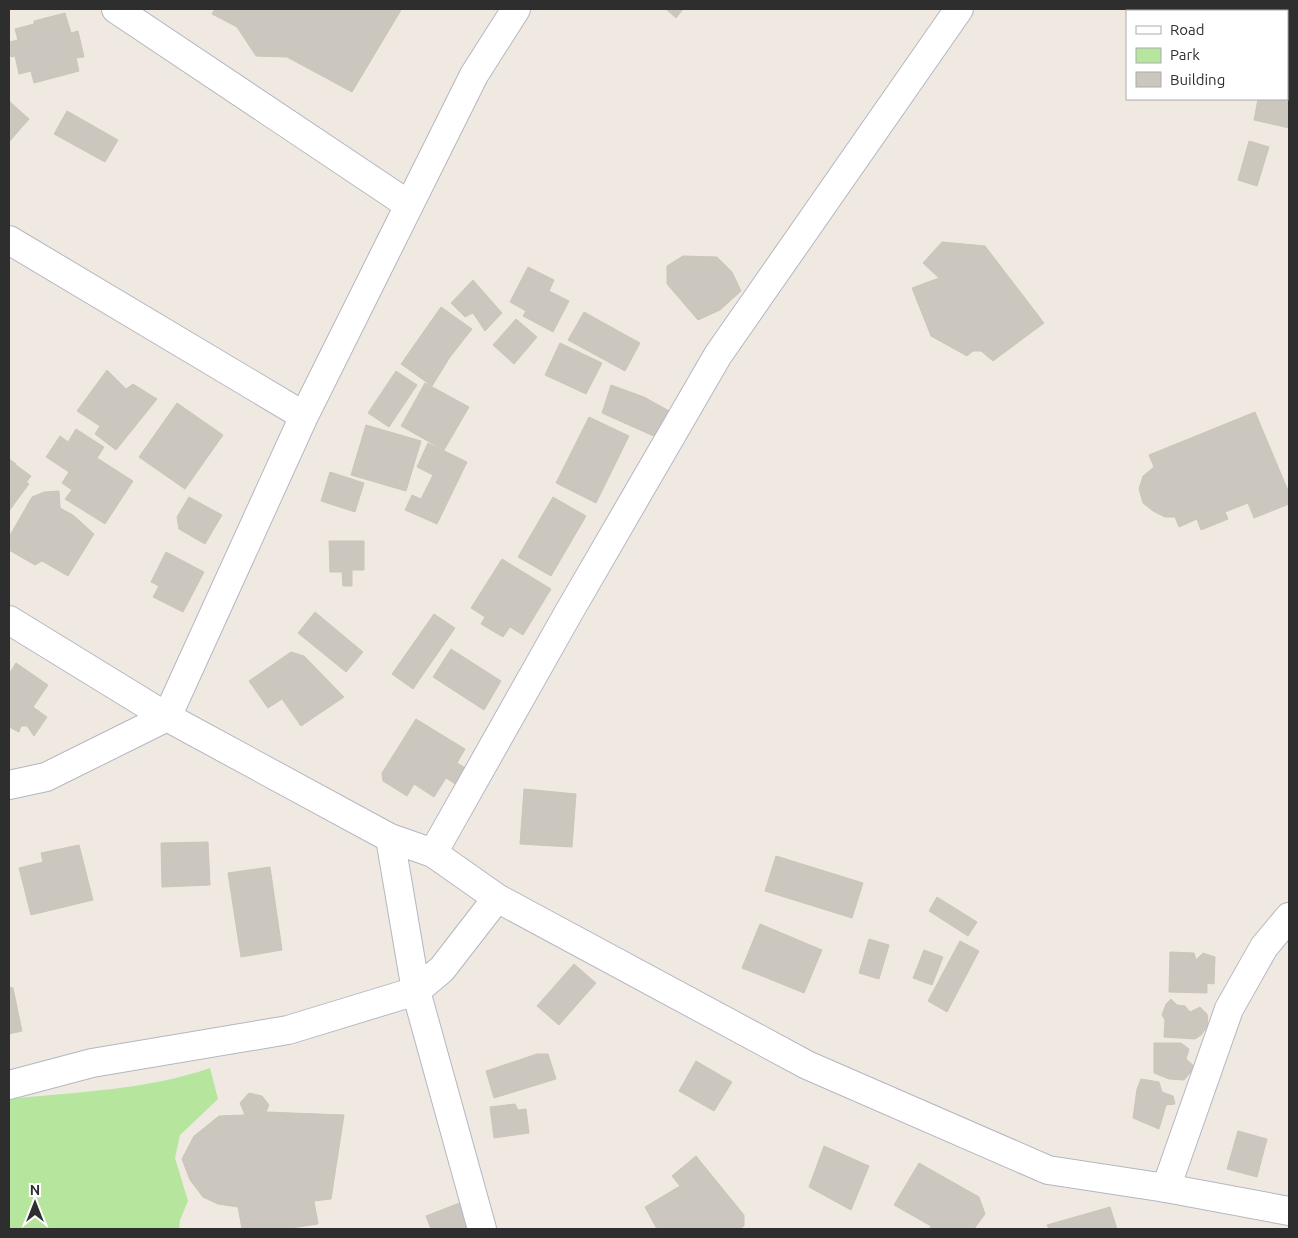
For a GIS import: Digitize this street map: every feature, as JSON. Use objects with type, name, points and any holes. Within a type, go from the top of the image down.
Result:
[{"type":"street","points":[[116,9],[409,205]]},
{"type":"street","points":[[9,785],[46,777],[167,717],[304,416],[474,75],[516,9]]},
{"type":"street","points":[[433,853],[569,612],[718,355],[958,9]]},
{"type":"street","points":[[9,240],[304,416]]},
{"type":"street","points":[[9,620],[167,717],[390,838],[433,853],[497,898],[807,1065],[1048,1170],[1166,1188],[1289,1211]]},
{"type":"street","points":[[390,838],[400,906],[416,991],[482,1229]]},
{"type":"street","points":[[9,1085],[92,1063],[288,1030],[416,991],[442,969],[497,898]]},
{"type":"street","points":[[1166,1188],[1229,1009],[1264,947],[1289,917]]},
{"type":"green space","points":[[210,1068],[218,1099],[180,1135],[175,1158],[188,1201],[180,1220],[179,1229],[9,1229],[9,1099],[136,1086]]},
{"type":"building","points":[[215,9],[401,10],[352,92],[287,57],[256,56],[237,27],[212,14]]},
{"type":"building","points":[[666,9],[683,9],[676,18]]},
{"type":"building","points":[[1156,9],[1182,9],[1181,10]]},
{"type":"building","points":[[65,13],[71,33],[78,31],[84,57],[76,58],[79,71],[34,83],[31,71],[19,74],[15,56],[11,57],[9,42],[18,40],[15,29],[34,24],[34,21]]},
{"type":"building","points":[[1289,61],[1289,128],[1254,120],[1258,100],[1288,100]]},
{"type":"building","points":[[9,101],[29,119],[9,142]]},
{"type":"building","points":[[67,111],[118,140],[105,162],[54,134]]},
{"type":"building","points":[[1249,141],[1269,147],[1257,186],[1238,180]]},
{"type":"building","points":[[942,242],[985,246],[1044,323],[993,361],[981,351],[973,351],[967,356],[931,336],[912,288],[939,278],[923,263]]},
{"type":"building","points":[[683,256],[717,257],[732,272],[741,291],[720,310],[698,320],[667,284],[667,266]]},
{"type":"building","points":[[528,267],[554,280],[549,291],[569,301],[553,332],[523,316],[526,311],[510,302]]},
{"type":"building","points":[[473,280],[502,313],[485,331],[473,313],[465,317],[451,303]]},
{"type":"building","points":[[441,307],[472,329],[450,357],[432,386],[401,364]]},
{"type":"building","points":[[584,312],[640,343],[625,371],[568,340]]},
{"type":"building","points":[[516,319],[537,337],[514,364],[493,345]]},
{"type":"building","points":[[560,343],[602,363],[586,394],[545,375]]},
{"type":"building","points":[[107,370],[126,389],[133,384],[157,399],[116,450],[95,434],[100,426],[77,411]]},
{"type":"building","points":[[396,371],[417,385],[389,427],[368,413]]},
{"type":"building","points":[[425,383],[469,407],[444,450],[401,426]]},
{"type":"building","points":[[611,385],[644,397],[671,412],[658,438],[602,413]]},
{"type":"building","points":[[177,403],[223,435],[185,489],[139,457]]},
{"type":"building","points":[[1255,412],[1289,493],[1289,504],[1254,518],[1248,503],[1225,512],[1228,519],[1201,530],[1197,519],[1179,527],[1175,517],[1165,517],[1143,503],[1139,489],[1143,476],[1154,467],[1149,455]]},
{"type":"building","points":[[589,417],[629,436],[596,503],[556,483]]},
{"type":"building","points":[[366,425],[421,441],[406,491],[351,475]]},
{"type":"building","points":[[76,429],[104,447],[97,458],[133,481],[105,524],[65,499],[72,490],[62,483],[69,472],[46,457],[60,436],[68,442]]},
{"type":"building","points":[[428,443],[467,462],[437,524],[405,510],[412,495],[421,499],[433,475],[417,467]]},
{"type":"building","points":[[9,459],[16,464],[11,471],[29,484],[9,511]]},
{"type":"building","points":[[9,460],[31,476],[9,506]]},
{"type":"building","points":[[330,472],[364,483],[355,512],[321,501]]},
{"type":"building","points":[[59,491],[60,508],[73,515],[94,534],[68,576],[42,561],[35,565],[9,550],[9,537],[32,497],[44,492]]},
{"type":"building","points":[[189,497],[222,515],[205,544],[179,529],[177,517]]},
{"type":"building","points":[[553,497],[586,516],[551,576],[518,557]]},
{"type":"building","points":[[329,541],[364,541],[364,570],[352,570],[352,586],[343,586],[342,572],[330,572]]},
{"type":"building","points":[[166,552],[204,572],[183,612],[153,597],[159,586],[151,582]]},
{"type":"building","points":[[502,559],[551,589],[523,635],[510,627],[503,637],[481,624],[485,617],[471,608]]},
{"type":"building","points":[[315,612],[363,652],[346,672],[298,633]]},
{"type":"building","points":[[434,614],[455,628],[413,689],[392,674]]},
{"type":"building","points":[[451,649],[501,681],[484,710],[433,677]]},
{"type":"building","points":[[291,652],[304,656],[344,697],[301,726],[282,699],[268,708],[249,681]]},
{"type":"building","points":[[16,663],[48,685],[33,707],[47,717],[34,736],[27,726],[21,726],[19,732],[11,728],[9,724],[9,674]]},
{"type":"building","points":[[416,719],[465,749],[457,763],[467,769],[457,785],[446,778],[434,797],[414,784],[407,796],[383,781],[382,773]]},
{"type":"building","points":[[524,789],[576,794],[572,847],[520,844]]},
{"type":"building","points":[[208,842],[210,885],[162,887],[161,843]]},
{"type":"building","points":[[79,845],[93,900],[31,915],[19,868],[43,862],[41,853]]},
{"type":"building","points":[[776,856],[863,883],[852,918],[765,891]]},
{"type":"building","points":[[270,867],[282,950],[241,957],[228,873]]},
{"type":"building","points":[[937,897],[977,922],[968,936],[929,911]]},
{"type":"building","points":[[760,924],[822,950],[804,993],[742,968]]},
{"type":"building","points":[[869,939],[889,945],[879,979],[859,973]]},
{"type":"building","points":[[960,941],[979,951],[947,1012],[928,1001]]},
{"type":"building","points":[[924,950],[943,957],[932,985],[913,978]]},
{"type":"building","points":[[1170,952],[1194,953],[1196,960],[1203,953],[1215,957],[1214,984],[1207,983],[1207,993],[1169,992]]},
{"type":"building","points":[[574,964],[596,983],[559,1025],[537,1006]]},
{"type":"building","points":[[9,987],[13,988],[22,1031],[9,1034]]},
{"type":"building","points":[[1171,999],[1177,1005],[1185,1006],[1190,1012],[1200,1007],[1207,1014],[1208,1026],[1201,1035],[1195,1039],[1164,1037],[1165,1020],[1162,1015],[1166,1004]]},
{"type":"building","points":[[1154,1043],[1181,1043],[1189,1049],[1186,1059],[1195,1067],[1184,1080],[1169,1079],[1154,1073]]},
{"type":"building","points":[[537,1054],[548,1054],[556,1079],[494,1098],[486,1071]]},
{"type":"building","points":[[696,1061],[732,1082],[714,1111],[679,1091]]},
{"type":"building","points":[[1141,1079],[1159,1082],[1162,1092],[1173,1096],[1175,1104],[1166,1105],[1159,1129],[1133,1118],[1137,1089]]},
{"type":"building","points":[[249,1093],[262,1096],[269,1105],[266,1112],[344,1115],[331,1199],[314,1201],[318,1224],[284,1229],[242,1229],[238,1207],[218,1204],[203,1197],[190,1180],[182,1159],[194,1136],[219,1116],[245,1115],[240,1103]]},
{"type":"building","points":[[515,1104],[518,1110],[526,1109],[529,1133],[494,1138],[490,1107]]},
{"type":"building","points":[[1238,1131],[1267,1139],[1257,1177],[1227,1169]]},
{"type":"building","points":[[824,1146],[869,1166],[851,1210],[809,1187]]},
{"type":"building","points":[[696,1156],[744,1215],[744,1226],[739,1229],[657,1229],[645,1207],[680,1186],[672,1176]]},
{"type":"building","points":[[919,1163],[979,1197],[985,1214],[974,1229],[930,1229],[931,1226],[894,1205]]},
{"type":"building","points":[[462,1202],[473,1229],[431,1229],[426,1216]]},
{"type":"building","points":[[1110,1207],[1117,1229],[1049,1229],[1047,1225]]}]
